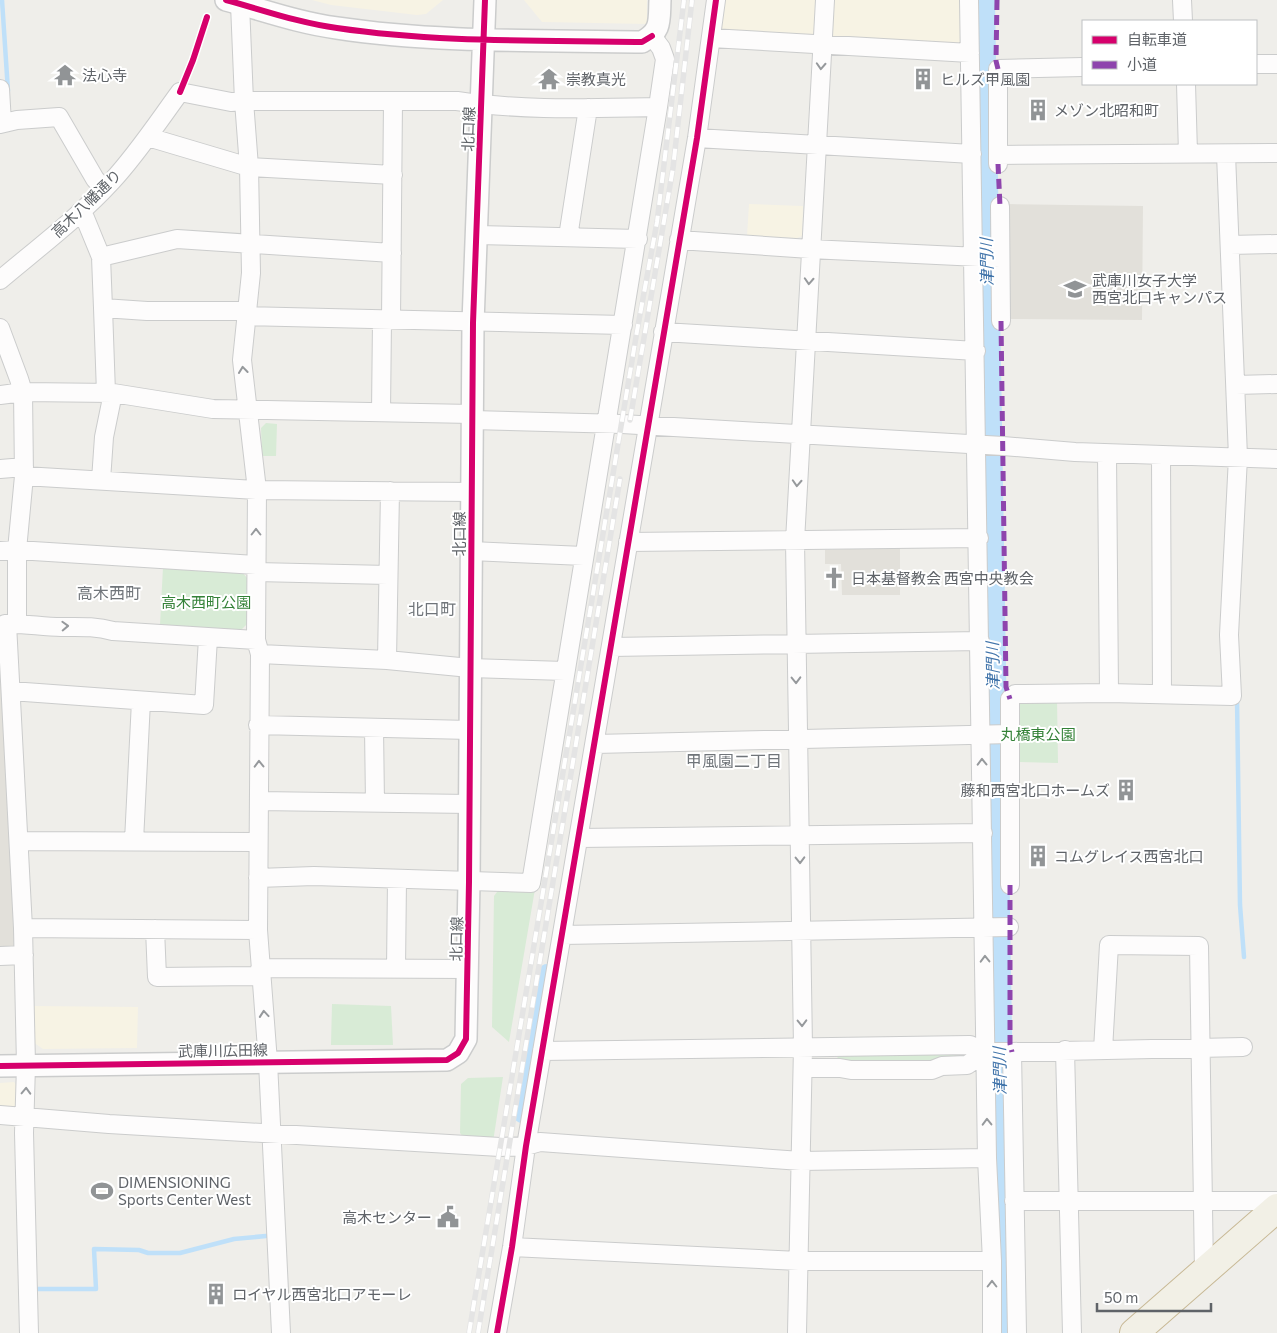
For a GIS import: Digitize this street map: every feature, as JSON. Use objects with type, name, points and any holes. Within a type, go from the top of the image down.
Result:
[{"type":"highway","points":[[1134,1333],[1277,1208]]},
{"type":"street","name":"北口線","points":[[447,1060],[458,1053],[466,1039],[472,417],[485,0]]},
{"type":"street","points":[[281,1333],[268,1062],[258,930],[257,490],[242,360],[251,273],[251,244],[249,167],[236,1],[287,18],[336,28],[396,35],[642,42],[652,36],[659,27],[660,0]]},
{"type":"street","points":[[497,1333],[512,1247],[526,1146],[696,138],[716,0]]},
{"type":"street","points":[[797,1333],[803,1047],[795,540],[825,0]]},
{"type":"street","points":[[970,0],[979,445],[980,641],[995,735],[1010,885]]},
{"type":"street","points":[[1182,0],[1183,20]]},
{"type":"street","points":[[258,878],[314,876],[531,883],[605,423],[638,239],[665,59],[661,48],[652,36]]},
{"type":"street","points":[[712,38],[970,53]]},
{"type":"street","points":[[1257,64],[1277,64]]},
{"type":"street","points":[[1082,67],[998,69],[998,159],[1188,153],[1277,153]]},
{"type":"street","points":[[1186,85],[1188,153]]},
{"type":"street","points":[[0,89],[1,123],[59,118],[104,189]]},
{"type":"street","name":"高木八幡通り","points":[[0,280],[80,212],[104,189],[148,137],[180,92],[231,102],[244,101]]},
{"type":"street","points":[[244,101],[457,101],[481,104],[588,108],[658,107]]},
{"type":"street","points":[[381,412],[392,253],[393,101]]},
{"type":"street","points":[[568,237],[588,108]]},
{"type":"street","points":[[148,137],[249,167],[393,175]]},
{"type":"street","points":[[696,138],[972,154]]},
{"type":"street","points":[[1017,1333],[1014,1202],[984,928],[983,833],[995,735],[1010,699],[1015,694],[1109,693],[1232,696],[1229,636],[1238,457],[1226,154]]},
{"type":"street","points":[[1000,206],[998,258],[1001,321]]},
{"type":"street","points":[[80,212],[85,218],[102,257],[103,308],[110,393],[101,480]]},
{"type":"street","points":[[477,235],[638,239]]},
{"type":"street","points":[[102,257],[177,239],[392,253]]},
{"type":"street","points":[[679,240],[810,249],[998,258]]},
{"type":"street","points":[[1230,245],[1277,244]]},
{"type":"street","points":[[103,308],[474,323],[623,325]]},
{"type":"street","points":[[0,328],[23,392],[24,472],[9,551],[8,624],[24,955],[28,1333]]},
{"type":"street","points":[[663,332],[976,351]]},
{"type":"street","points":[[1236,384],[1277,384]]},
{"type":"street","points":[[0,395],[23,392],[110,393],[213,409],[381,412],[647,425],[1107,454],[1277,458]]},
{"type":"street","points":[[1107,454],[1109,693]]},
{"type":"street","points":[[1161,455],[1162,694]]},
{"type":"street","points":[[0,469],[101,480],[257,490],[471,492]]},
{"type":"street","points":[[387,660],[390,491]]},
{"type":"street","points":[[628,542],[979,538]]},
{"type":"street","points":[[9,551],[256,569],[388,575]]},
{"type":"street","points":[[471,551],[584,556]]},
{"type":"street","points":[[8,624],[78,626],[102,628],[113,632],[208,638],[258,647],[470,668],[565,671]]},
{"type":"street","points":[[11,691],[204,705],[208,638]]},
{"type":"street","points":[[611,647],[980,641]]},
{"type":"street","points":[[134,841],[141,701]]},
{"type":"street","points":[[258,725],[470,730]]},
{"type":"street","points":[[374,728],[375,803]]},
{"type":"street","points":[[595,744],[995,735]]},
{"type":"street","points":[[259,801],[469,804]]},
{"type":"street","points":[[579,838],[983,833]]},
{"type":"street","points":[[19,841],[258,842]]},
{"type":"street","points":[[396,969],[397,880]]},
{"type":"street","points":[[562,935],[1009,927]]},
{"type":"street","points":[[23,928],[258,930]]},
{"type":"street","points":[[155,929],[157,976],[261,972],[468,969]]},
{"type":"street","points":[[1103,1050],[1109,945],[1199,946],[1204,1272]]},
{"type":"street","points":[[0,956],[24,955]]},
{"type":"street","points":[[542,1051],[970,1045],[999,1052],[1243,1047]]},
{"type":"street","points":[[1065,1050],[1072,1333]]},
{"type":"street","points":[[803,1068],[932,1070],[942,1066],[967,1065],[999,1052]]},
{"type":"street","points":[[992,1333],[992,1261],[988,1158],[999,1052]]},
{"type":"street","name":"武庫川広田線","points":[[0,1066],[447,1060]]},
{"type":"street","points":[[0,1115],[108,1124],[500,1147],[526,1146],[540,1142],[801,1161],[988,1158]]},
{"type":"street","points":[[1014,1202],[1277,1201]]},
{"type":"street","points":[[512,1247],[799,1261],[992,1261]]},
{"type":"shaded area","points":[[312,0],[443,0],[426,14],[417,15],[331,5]]},
{"type":"shaded area","points":[[524,0],[647,0],[647,24],[542,22]]},
{"type":"shaded area","points":[[720,0],[819,0],[817,33],[809,39],[719,33]]},
{"type":"shaded area","points":[[831,0],[964,0],[963,44],[835,39],[829,34]]},
{"type":"shaded area","points":[[749,204],[803,206],[802,236],[797,238],[747,236]]},
{"type":"shaded area","name":"武庫川女子大学 西宮北口キャンパス","points":[[1007,204],[1143,206],[1142,320],[1006,319]]},
{"type":"shaded area","points":[[900,547],[900,595],[842,595],[841,564],[825,564],[825,550]]},
{"type":"shaded area","points":[[0,640],[17,944],[11,950],[0,950]]},
{"type":"shaded area","points":[[32,1006],[138,1007],[137,1048],[43,1049],[33,1042]]},
{"type":"shaded area","points":[[14,1082],[19,1089],[18,1108],[0,1108],[0,1083]]},
{"type":"green space","points":[[266,423],[277,424],[276,456],[262,456],[261,428]]},
{"type":"green space","name":"高木西町公園","points":[[163,567],[241,571],[248,579],[248,623],[241,630],[160,625]]},
{"type":"green space","name":"丸橋東公園","points":[[1057,699],[1058,763],[1019,762],[1018,706],[1024,700]]},
{"type":"green space","points":[[500,888],[535,889],[509,1042],[492,1027],[494,896]]},
{"type":"green space","points":[[332,1004],[391,1006],[393,1045],[331,1045]]},
{"type":"green space","points":[[964,1050],[964,1061],[837,1061],[838,1054]]},
{"type":"green space","points":[[503,1077],[493,1142],[466,1140],[460,1133],[461,1084],[468,1078]]},
{"type":"waterway","points":[[2,0],[8,91]]},
{"type":"waterway","name":"津門川","points":[[981,0],[1003,1333]]},
{"type":"waterway","points":[[1237,698],[1240,905],[1244,957]]},
{"type":"waterway","points":[[522,1115],[526,1105],[535,1034],[547,972]]},
{"type":"waterway","points":[[37,1289],[96,1289],[94,1249],[180,1253],[234,1239],[266,1236]]},
{"type":"railway","points":[[469,1333],[637,331],[657,222],[684,0]]},
{"type":"railway","points":[[630,420],[673,168],[692,0]]},
{"type":"railway","points":[[478,1333],[620,479]]},
{"type":"marked path","points":[[997,0],[996,61],[998,69]]},
{"type":"marked path","points":[[998,164],[1000,206]]},
{"type":"marked path","points":[[1001,321],[1006,687],[1010,699]]},
{"type":"marked path","points":[[1010,885],[1010,1044],[1012,1052]]},
{"type":"cycle path","points":[[226,0],[295,20],[375,33],[489,40],[642,42],[652,36]]},
{"type":"cycle path","points":[[0,1066],[447,1060],[458,1053],[466,1039],[473,323],[485,0]]},
{"type":"cycle path","points":[[497,1333],[512,1247],[526,1146],[697,138],[716,0]]},
{"type":"cycle path","points":[[180,92],[207,17]]},
{"type":"place","name":"法心寺","points":[[65,75]]},
{"type":"place","name":"崇教真光","points":[[549,79]]},
{"type":"place","name":"ヒルズ甲風園","points":[[923,79]]},
{"type":"place","name":"メゾン北昭和町","points":[[1038,110]]},
{"type":"place","name":"武庫川女子大学 西宮北口キャンパス","points":[[1075,289]]},
{"type":"place","name":"日本基督教会 西宮中央教会","points":[[834,578]]},
{"type":"place","name":"藤和西宮北口ホームズ","points":[[1126,790]]},
{"type":"place","name":"コムグレイス西宮北口","points":[[1038,856]]},
{"type":"place","name":"DIMENSIONING Sports Center West","points":[[102,1191]]},
{"type":"place","name":"高木センター","points":[[448,1217]]},
{"type":"place","name":"ロイヤル西宮北口アモーレ","points":[[216,1294]]},
{"type":"district","name":"高木西町","points":[[109,592]]},
{"type":"district","name":"北口町","points":[[432,608]]},
{"type":"district","name":"甲風園二丁目","points":[[734,760]]}]
